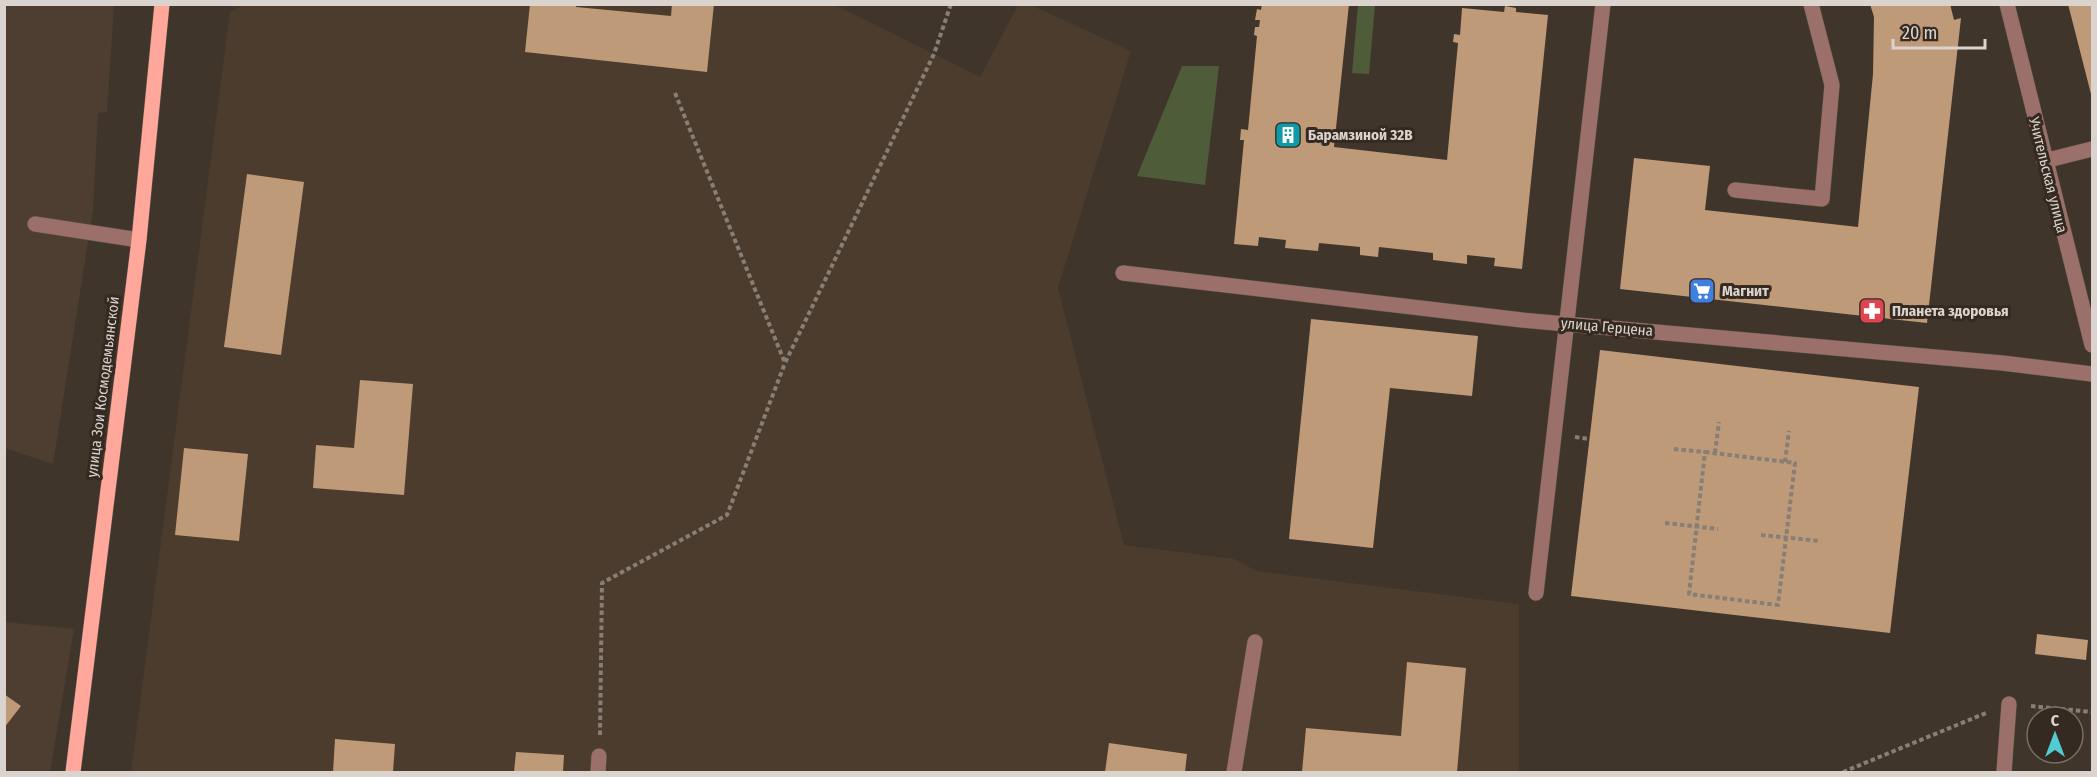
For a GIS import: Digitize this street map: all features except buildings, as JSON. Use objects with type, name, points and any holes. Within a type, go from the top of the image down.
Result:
[{"type":"main road","name":"улица Зои Космодемьянской","points":[[73,772],[139,240],[162,4]]},
{"type":"street","points":[[1536,593],[1603,4]]},
{"type":"street","points":[[1735,190],[1822,199],[1832,85],[1811,4]]},
{"type":"street","name":"Учительская улица","points":[[2007,4],[2044,161],[2092,345]]},
{"type":"street","points":[[2044,161],[2092,149]]},
{"type":"street","points":[[35,224],[139,240]]},
{"type":"street","name":"улица Герцена","points":[[1123,273],[1567,324],[2002,363],[2092,374]]},
{"type":"street","points":[[1234,772],[1256,642]]},
{"type":"street","points":[[2004,772],[2009,704]]},
{"type":"street","points":[[598,772],[599,756]]},
{"type":"path","points":[[599,756],[602,583],[727,515],[784,363],[934,54],[951,4]]},
{"type":"path","points":[[675,93],[784,363]]},
{"type":"path","points":[[1715,453],[1719,422]]},
{"type":"path","points":[[1785,462],[1789,431]]},
{"type":"path","points":[[1674,449],[1705,452],[1715,453],[1795,463],[1779,605],[1689,594],[1705,452]]},
{"type":"path","points":[[1665,523],[1718,529]]},
{"type":"path","points":[[1761,535],[1819,541]]},
{"type":"path","points":[[1843,772],[2009,704],[2092,712]]},
{"type":"shaded area","points":[[5,5],[114,5],[107,112],[98,113],[93,210],[53,464],[5,448]]},
{"type":"shaded area","points":[[243,5],[835,5],[980,77],[1018,5],[1031,5],[1131,51],[1058,288],[1124,545],[1234,559],[1257,571],[1519,604],[1519,772],[131,772],[230,12]]},
{"type":"shaded area","points":[[4,622],[74,629],[50,772],[5,772]]},
{"type":"green space","points":[[1358,5],[1375,5],[1369,74],[1352,73]]},
{"type":"green space","points":[[1182,66],[1219,66],[1205,185],[1137,176]]},
{"type":"place","name":"Барамзиной 32В","points":[[1288,135]]},
{"type":"place","name":"Магнит","points":[[1702,291]]},
{"type":"place","name":"Планета здоровья","points":[[1872,311]]}]
